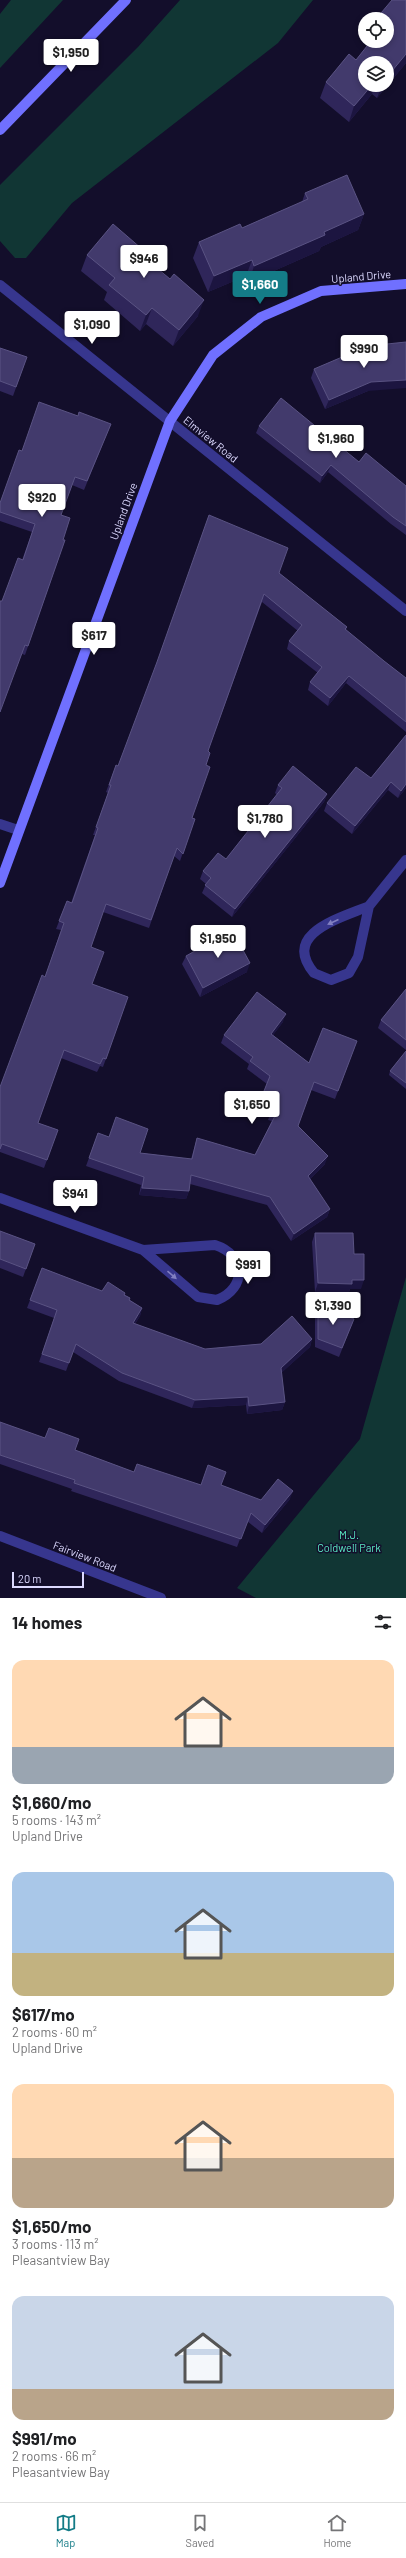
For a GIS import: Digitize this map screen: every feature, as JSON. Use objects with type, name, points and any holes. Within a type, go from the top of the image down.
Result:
[{"type":"street","points":[[0,130],[126,0]]},
{"type":"street","name":"Upland Drive","points":[[0,883],[18,830],[170,421],[213,355],[261,317],[321,291],[406,284]]},
{"type":"street","name":"Elmview Road","points":[[0,286],[406,611]]},
{"type":"street","points":[[0,824],[18,830]]},
{"type":"street","points":[[369,906],[313,931],[304,948],[304,957],[314,974],[331,980],[341,978],[352,970],[358,957],[369,906],[406,860]]},
{"type":"street","points":[[0,1198],[143,1250],[198,1297],[207,1300],[222,1298],[233,1290],[238,1281],[237,1262],[224,1248],[210,1245],[143,1250]]},
{"type":"street","name":"Fairview Road","points":[[0,1536],[161,1598]]},
{"type":"green space","points":[[11,0],[63,0],[0,68],[0,14]]},
{"type":"green space","points":[[180,0],[313,0],[278,43],[72,203],[26,258],[15,258],[0,241],[0,185],[138,47]]},
{"type":"green space","name":"M.J. Coldwell Park","points":[[406,1277],[406,1598],[256,1598],[237,1588],[360,1439]]},
{"type":"building","points":[[392,0],[406,0],[406,54],[394,69],[394,56],[359,56],[365,48],[394,48],[394,12],[382,12]]},
{"type":"building","points":[[349,54],[356,60],[358,57],[358,92],[366,92],[354,106],[326,82]]},
{"type":"building","points":[[347,175],[364,214],[324,232],[325,235],[254,266],[252,260],[214,276],[199,242],[240,224],[242,228],[308,199],[305,193]]},
{"type":"building","points":[[113,224],[142,249],[139,253],[170,279],[174,274],[204,300],[179,330],[152,308],[146,315],[109,285],[115,278],[87,255]]},
{"type":"building","points":[[406,342],[406,380],[371,382],[329,400],[314,369],[368,346]]},
{"type":"building","points":[[0,348],[27,357],[16,387],[0,381]]},
{"type":"building","points":[[281,398],[359,462],[366,453],[406,486],[406,526],[393,517],[331,465],[322,476],[259,426]]},
{"type":"building","points":[[39,402],[78,416],[79,412],[111,424],[87,481],[75,477],[61,515],[70,518],[63,540],[65,540],[28,646],[25,645],[0,712],[0,601],[2,601],[18,558],[23,560],[35,524],[0,512],[0,503],[19,450],[22,451]]},
{"type":"building","points":[[209,515],[288,548],[279,573],[347,627],[345,629],[406,678],[406,722],[349,676],[330,698],[310,682],[322,667],[289,641],[302,625],[264,594],[208,751],[210,753],[206,765],[210,767],[192,818],[195,819],[183,854],[177,848],[151,920],[106,904],[91,947],[104,952],[92,984],[128,997],[106,1059],[103,1058],[100,1064],[64,1050],[38,1123],[58,1130],[47,1160],[2,1144],[0,1149],[0,1087],[42,975],[45,977],[64,923],[59,921],[67,901],[72,903],[98,828],[96,827],[111,785],[109,785],[116,765],[118,766],[157,662]]},
{"type":"building","points":[[406,735],[406,784],[401,791],[391,782],[355,826],[327,803],[356,767],[371,778]]},
{"type":"building","points":[[293,766],[327,794],[235,909],[205,885],[211,878],[203,871],[218,853],[226,859],[282,788],[278,785]]},
{"type":"building","points":[[232,930],[250,963],[203,988],[186,956]]},
{"type":"building","points":[[406,989],[406,1040],[381,1020]]},
{"type":"building","points":[[257,992],[286,1014],[271,1034],[309,1063],[323,1028],[357,1041],[338,1091],[314,1082],[298,1126],[328,1156],[308,1176],[330,1209],[294,1234],[270,1197],[191,1175],[189,1191],[142,1188],[144,1177],[89,1158],[98,1133],[109,1137],[116,1117],[148,1129],[140,1153],[192,1159],[197,1138],[255,1155],[276,1114],[271,1112],[274,1101],[262,1096],[270,1076],[250,1061],[253,1057],[224,1035]]},
{"type":"building","points":[[406,1051],[406,1083],[390,1071]]},
{"type":"building","points":[[0,1231],[35,1244],[26,1269],[0,1259]]},
{"type":"building","points":[[315,1233],[353,1233],[354,1254],[364,1254],[364,1280],[352,1280],[352,1284],[318,1283]]},
{"type":"building","points":[[42,1268],[102,1291],[108,1282],[125,1293],[124,1295],[130,1298],[129,1300],[142,1308],[133,1323],[205,1349],[261,1344],[292,1316],[312,1339],[281,1368],[285,1402],[249,1406],[248,1397],[195,1400],[122,1373],[76,1344],[69,1363],[42,1354],[57,1310],[30,1300]]},
{"type":"building","points":[[318,1304],[354,1319],[342,1348],[318,1339]]},
{"type":"building","points":[[0,1422],[45,1438],[49,1428],[79,1439],[75,1450],[134,1472],[137,1464],[201,1485],[208,1465],[226,1472],[221,1485],[261,1500],[278,1479],[293,1491],[265,1525],[251,1513],[241,1539],[74,1483],[75,1480],[0,1455]]}]
